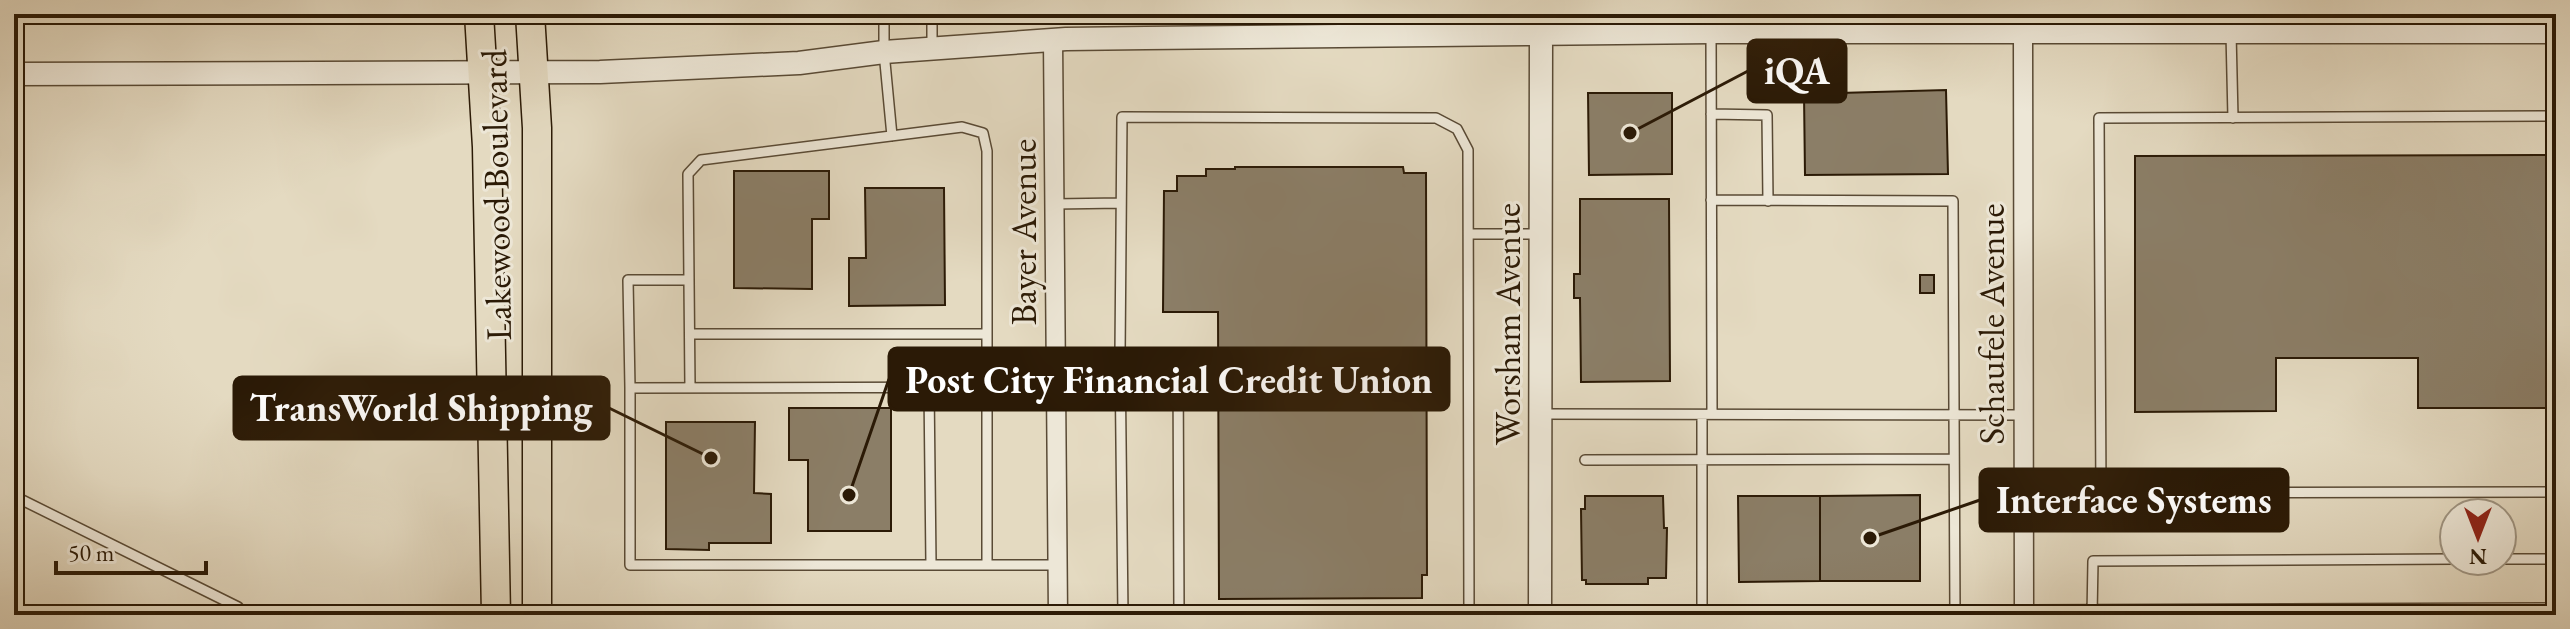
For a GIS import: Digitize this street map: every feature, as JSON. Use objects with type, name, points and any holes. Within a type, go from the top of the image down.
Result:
[{"type":"main road","name":"Lakewood Boulevard","points":[[479,14],[484,72],[496,615]]},
{"type":"main road","name":"Lakewood Boulevard","points":[[530,14],[537,128],[537,615]]},
{"type":"street","points":[[14,74],[600,72],[799,63],[884,52],[1053,40],[1382,24],[1541,34],[2024,24],[2231,33],[2556,32]]},
{"type":"street","name":"Schaufele Avenue","points":[[2024,24],[2024,613]]},
{"type":"street","name":"Worsham Avenue","points":[[1540,615],[1541,34]]},
{"type":"street","name":"Bayer Avenue","points":[[1053,40],[1058,615]]},
{"type":"lane","points":[[884,14],[884,52],[892,136]]},
{"type":"lane","points":[[932,14],[932,49]]},
{"type":"lane","points":[[1702,615],[1702,460],[1707,414],[1711,200],[1711,32]]},
{"type":"lane","points":[[2231,33],[2233,118]]},
{"type":"lane","points":[[1711,114],[1767,115],[1768,201]]},
{"type":"lane","points":[[2101,493],[2099,118],[2556,116]]},
{"type":"lane","points":[[1123,615],[1120,355],[1122,117],[1436,118],[1457,129],[1468,150],[1469,615]]},
{"type":"lane","points":[[690,388],[688,174],[701,160],[962,127],[983,133],[987,151],[987,565]]},
{"type":"lane","points":[[1711,200],[1953,201],[1955,615]]},
{"type":"lane","points":[[1054,204],[1121,203]]},
{"type":"lane","points":[[1469,234],[1541,234]]},
{"type":"lane","points":[[689,280],[628,280],[630,565],[1057,565]]},
{"type":"lane","points":[[690,334],[986,334]]},
{"type":"lane","points":[[1120,355],[1178,354],[1179,615]]},
{"type":"lane","points":[[929,387],[931,564]]},
{"type":"lane","points":[[630,388],[1056,387]]},
{"type":"lane","points":[[1540,414],[2023,415]]},
{"type":"lane","points":[[1585,460],[1954,459]]},
{"type":"lane","points":[[2023,493],[2556,492]]},
{"type":"lane","points":[[14,496],[238,607],[238,615]]},
{"type":"lane","points":[[2092,612],[2093,561],[2438,559]]},
{"type":"lane","points":[[2518,559],[2556,559]]},
{"type":"lane","points":[[2024,613],[2556,608]]},
{"type":"building","points":[[1946,90],[1948,174],[1805,175],[1804,94]]},
{"type":"building","points":[[1588,93],[1672,93],[1672,174],[1589,175]]},
{"type":"building","points":[[2556,155],[2556,408],[2418,408],[2418,358],[2276,358],[2276,411],[2135,412],[2135,156]]},
{"type":"building","points":[[1403,167],[1404,173],[1426,173],[1427,575],[1422,575],[1422,598],[1219,599],[1218,312],[1163,312],[1164,191],[1177,191],[1177,176],[1206,176],[1206,169]]},
{"type":"building","points":[[734,171],[829,171],[829,219],[812,219],[812,289],[734,288]]},
{"type":"building","points":[[865,188],[944,188],[945,305],[849,306],[849,258],[866,258]]},
{"type":"building","points":[[1580,199],[1669,199],[1670,381],[1581,382],[1580,298],[1574,298],[1574,274],[1580,274]]},
{"type":"building","points":[[1920,275],[1934,275],[1934,293],[1920,293]]},
{"type":"building","points":[[789,408],[891,408],[891,531],[808,531],[808,460],[789,460]]},
{"type":"building","points":[[666,422],[755,422],[754,493],[771,494],[771,543],[709,543],[709,550],[666,549]]},
{"type":"building","points":[[1920,495],[1920,581],[1820,581],[1820,496]]},
{"type":"building","points":[[1585,496],[1663,496],[1664,528],[1667,528],[1666,578],[1648,578],[1648,584],[1586,584],[1586,580],[1582,580],[1581,509],[1585,509]]},
{"type":"building","points":[[1738,496],[1820,496],[1820,581],[1739,582]]},
{"type":"building","points":[[14,610],[195,611],[195,615],[14,615]]},
{"type":"building","points":[[1630,611],[1630,615],[1583,615],[1583,613]]},
{"type":"building","points":[[1630,611],[1663,611],[1663,615],[1630,615]]},
{"type":"place","name":"iQA","points":[[1630,133]]},
{"type":"place","name":"TransWorld Shipping","points":[[711,458]]},
{"type":"place","name":"Post City Financial Credit Union","points":[[849,495]]},
{"type":"place","name":"Interface Systems","points":[[1870,538]]}]
